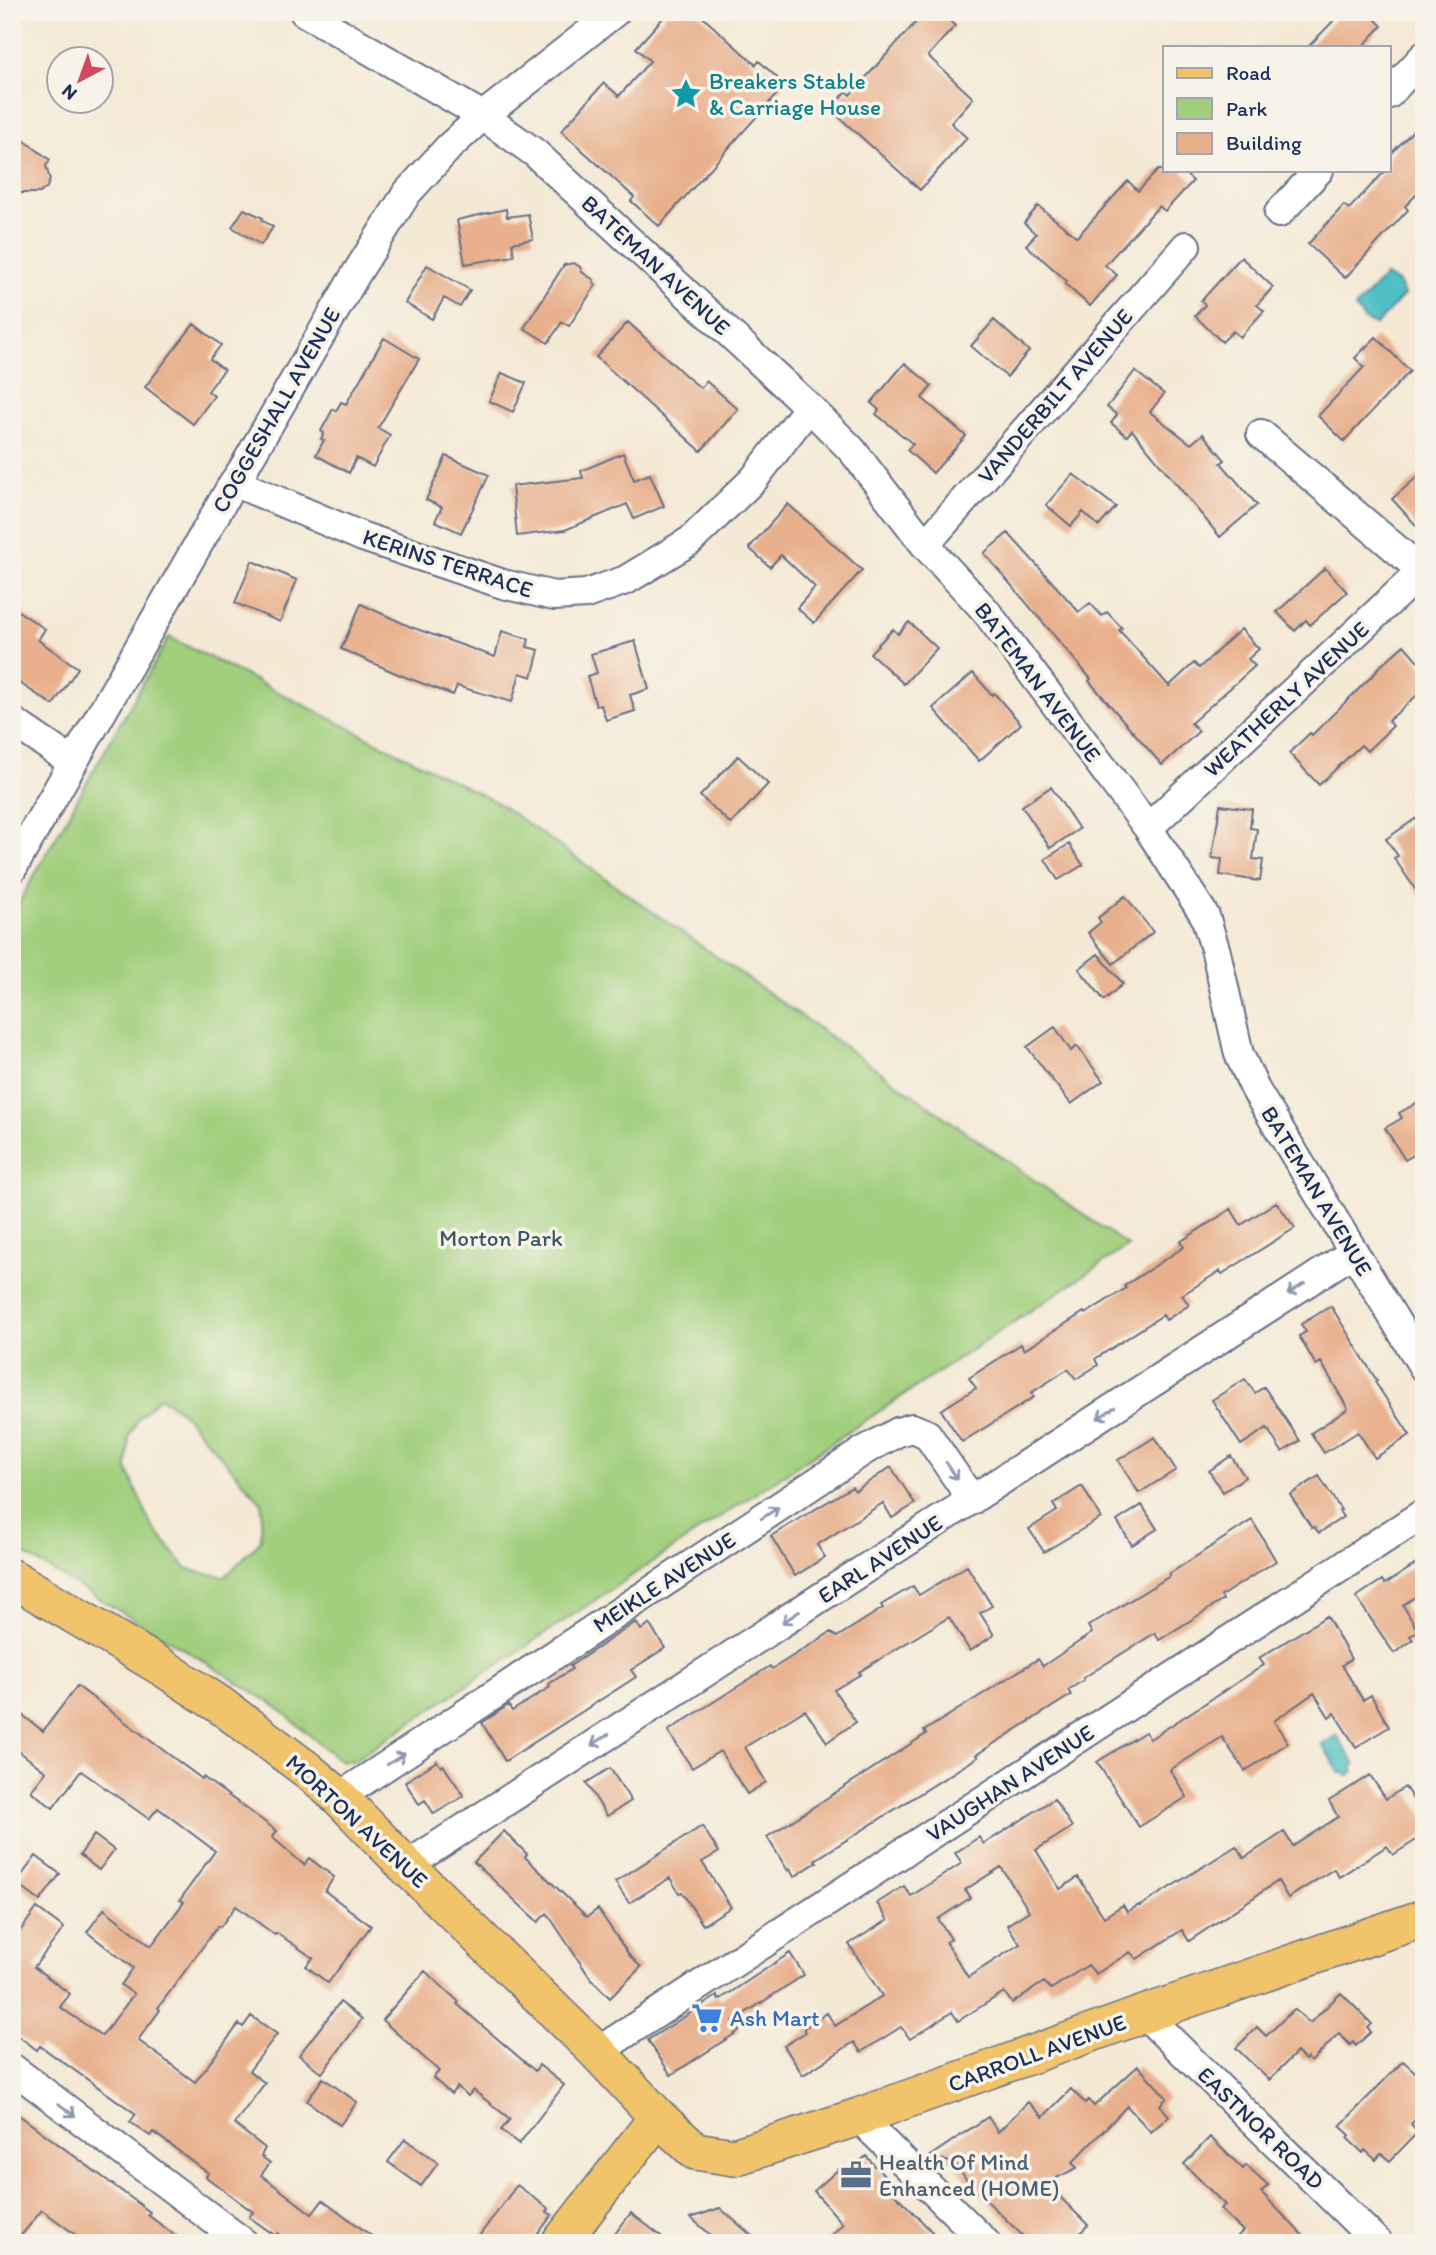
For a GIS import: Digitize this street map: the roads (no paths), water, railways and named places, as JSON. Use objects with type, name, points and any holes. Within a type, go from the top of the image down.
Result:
[{"type":"main road","name":"MORTON AVENUE","points":[[12,1578],[220,1705],[306,1769],[338,1797],[597,2052],[658,2118]]},
{"type":"main road","name":"CARROLL AVENUE","points":[[658,2118],[695,2151],[734,2157],[858,2117],[1144,2014],[1424,1918]]},
{"type":"main road","points":[[560,2243],[658,2118]]},
{"type":"street","name":"BATEMAN AVENUE","points":[[304,12],[483,116],[536,153],[852,450],[925,545],[985,610],[1148,828],[1205,916],[1216,952],[1238,1054],[1255,1089],[1424,1368]]},
{"type":"street","name":"COGGESHALL AVENUE","points":[[12,869],[234,482],[356,274],[407,193],[449,147],[483,116],[615,12]]},
{"type":"street","points":[[1390,93],[1424,56]]},
{"type":"street","points":[[1279,213],[1317,172]]},
{"type":"street","name":"VANDERBILT AVENUE","points":[[925,545],[1186,246]]},
{"type":"street","name":"KERINS TERRACE","points":[[234,482],[363,537],[503,584],[554,596],[586,594],[626,580],[690,541],[754,480],[808,407]]},
{"type":"street","points":[[1261,434],[1423,570]]},
{"type":"street","name":"WEATHERLY AVENUE","points":[[1148,828],[1423,570]]},
{"type":"street","points":[[12,721],[72,762]]},
{"type":"street","name":"EARL AVENUE","points":[[406,1866],[1354,1252]]},
{"type":"street","name":"MEIKLE AVENUE","points":[[338,1797],[865,1450],[898,1432],[912,1427],[926,1434],[972,1500]]},
{"type":"street","name":"VAUGHAN AVENUE","points":[[597,2052],[1424,1513]]},
{"type":"street","name":"EASTNOR ROAD","points":[[1144,2014],[1378,2243]]},
{"type":"street","points":[[12,2068],[244,2243]]},
{"type":"street","points":[[858,2117],[986,2243]]},
{"type":"water","points":[[1385,276],[1398,282],[1404,295],[1376,325],[1366,321],[1355,308]]},
{"type":"water","points":[[1337,1735],[1355,1765],[1352,1767],[1354,1771],[1347,1776],[1344,1772],[1340,1774],[1322,1744]]},
{"type":"place","name":"Breakers Stable & Carriage House","points":[[686,94]]},
{"type":"place","name":"Ash Mart","points":[[707,2018]]},
{"type":"place","name":"Health Of Mind Enhanced (HOME)","points":[[856,2175]]},
{"type":"park label","name":"Morton Park","points":[[501,1238]]}]
